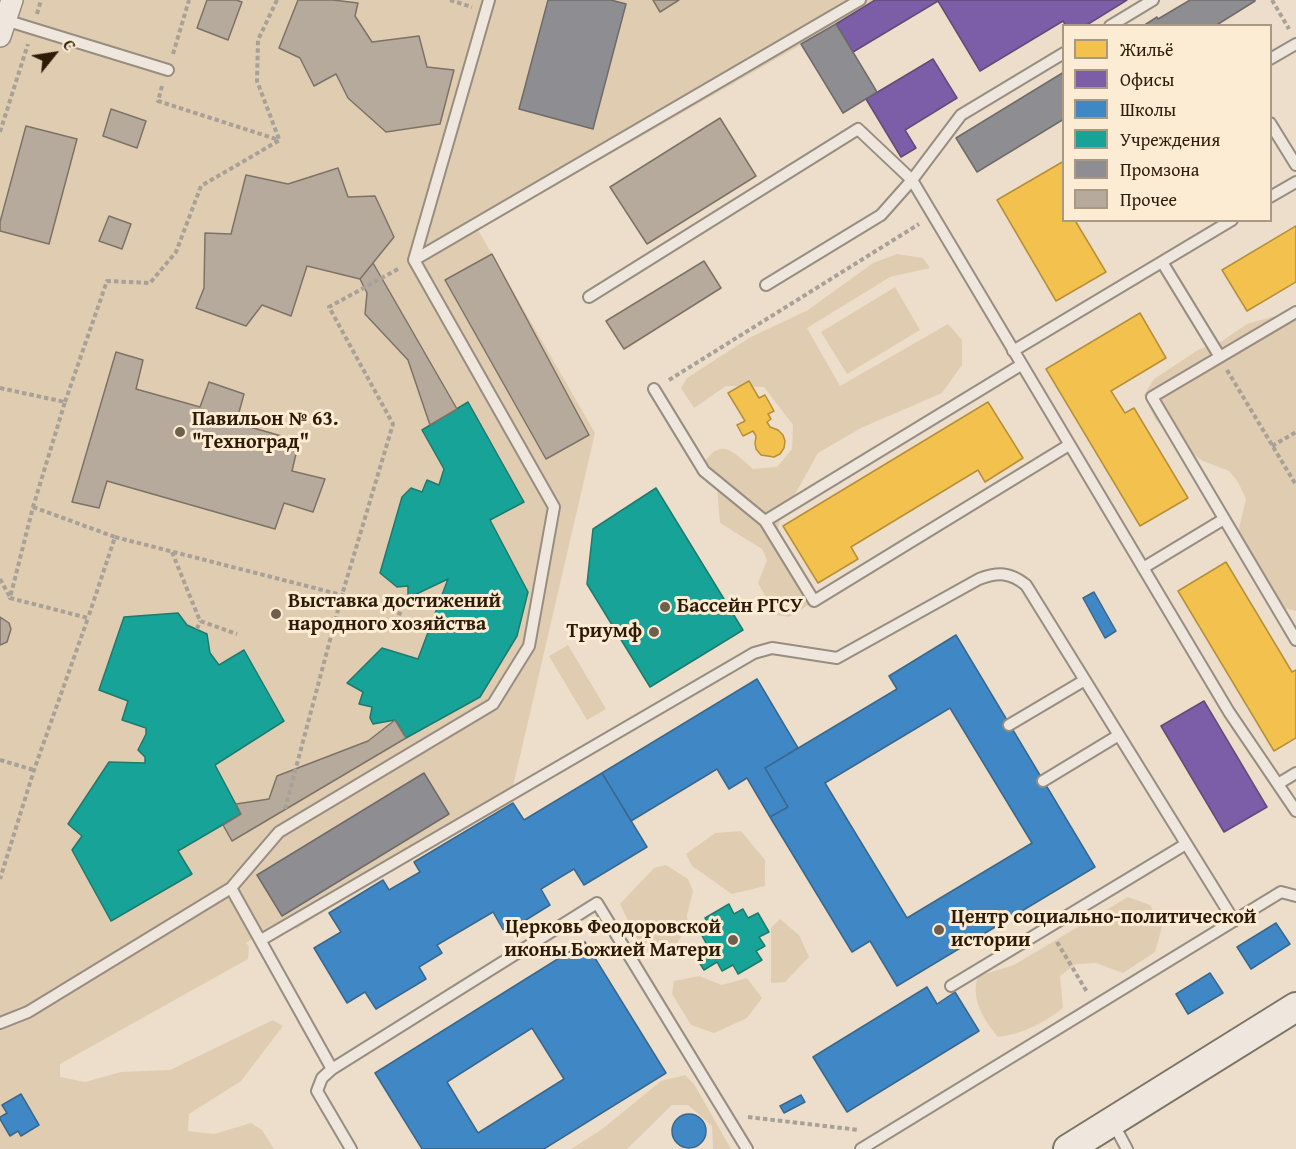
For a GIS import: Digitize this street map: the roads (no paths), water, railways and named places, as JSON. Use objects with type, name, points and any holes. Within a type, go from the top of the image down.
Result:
[{"type":"main road","points":[[1068,1149],[1296,1007]]},
{"type":"street","points":[[3,28],[12,0]]},
{"type":"lane","points":[[0,1023],[28,1012],[231,888],[279,832],[493,704],[530,646],[554,507],[414,260],[489,0]]},
{"type":"lane","points":[[414,260],[860,0]]},
{"type":"lane","points":[[1113,24],[1153,0]]},
{"type":"lane","points":[[3,28],[32,28],[168,70]]},
{"type":"lane","points":[[1272,58],[1296,44]]},
{"type":"lane","points":[[766,285],[881,215],[912,180],[961,115],[1062,54]]},
{"type":"lane","points":[[1272,126],[1296,165]]},
{"type":"lane","points":[[589,297],[858,129],[912,180],[1229,712],[1296,811]]},
{"type":"lane","points":[[1272,196],[1296,182]]},
{"type":"lane","points":[[1012,351],[1229,222]]},
{"type":"lane","points":[[1162,262],[1220,357]]},
{"type":"lane","points":[[1296,312],[1152,397],[1296,640]]},
{"type":"lane","points":[[765,521],[1021,365]]},
{"type":"lane","points":[[654,389],[704,471],[765,521],[814,601],[1069,445]]},
{"type":"lane","points":[[1143,568],[1224,519]]},
{"type":"lane","points":[[261,940],[753,653],[772,648],[837,658],[992,574],[1010,574],[1026,585],[1234,921]]},
{"type":"lane","points":[[1009,725],[1085,680]]},
{"type":"lane","points":[[1043,781],[1119,735]]},
{"type":"lane","points":[[1278,784],[1296,773]]},
{"type":"lane","points":[[951,986],[1186,843]]},
{"type":"lane","points":[[231,888],[332,1068]]},
{"type":"lane","points":[[861,1149],[1281,892],[1296,896]]},
{"type":"lane","points":[[351,1149],[317,1091],[322,1078],[332,1068],[597,903],[747,1149]]},
{"type":"lane","points":[[1112,1122],[1127,1149]]},
{"type":"place","name":"Павильон № 63. \"Техноград\"","points":[[180,432]]},
{"type":"place","name":"Бассейн РГСУ","points":[[665,607]]},
{"type":"place","name":"Выставка достижений народного хозяйства","points":[[276,614]]},
{"type":"place","name":"Триумф","points":[[654,632]]},
{"type":"place","name":"Центр социально-политической истории","points":[[939,930]]},
{"type":"place","name":"Церковь Феодоровской иконы Божией Матери","points":[[733,940]]}]
